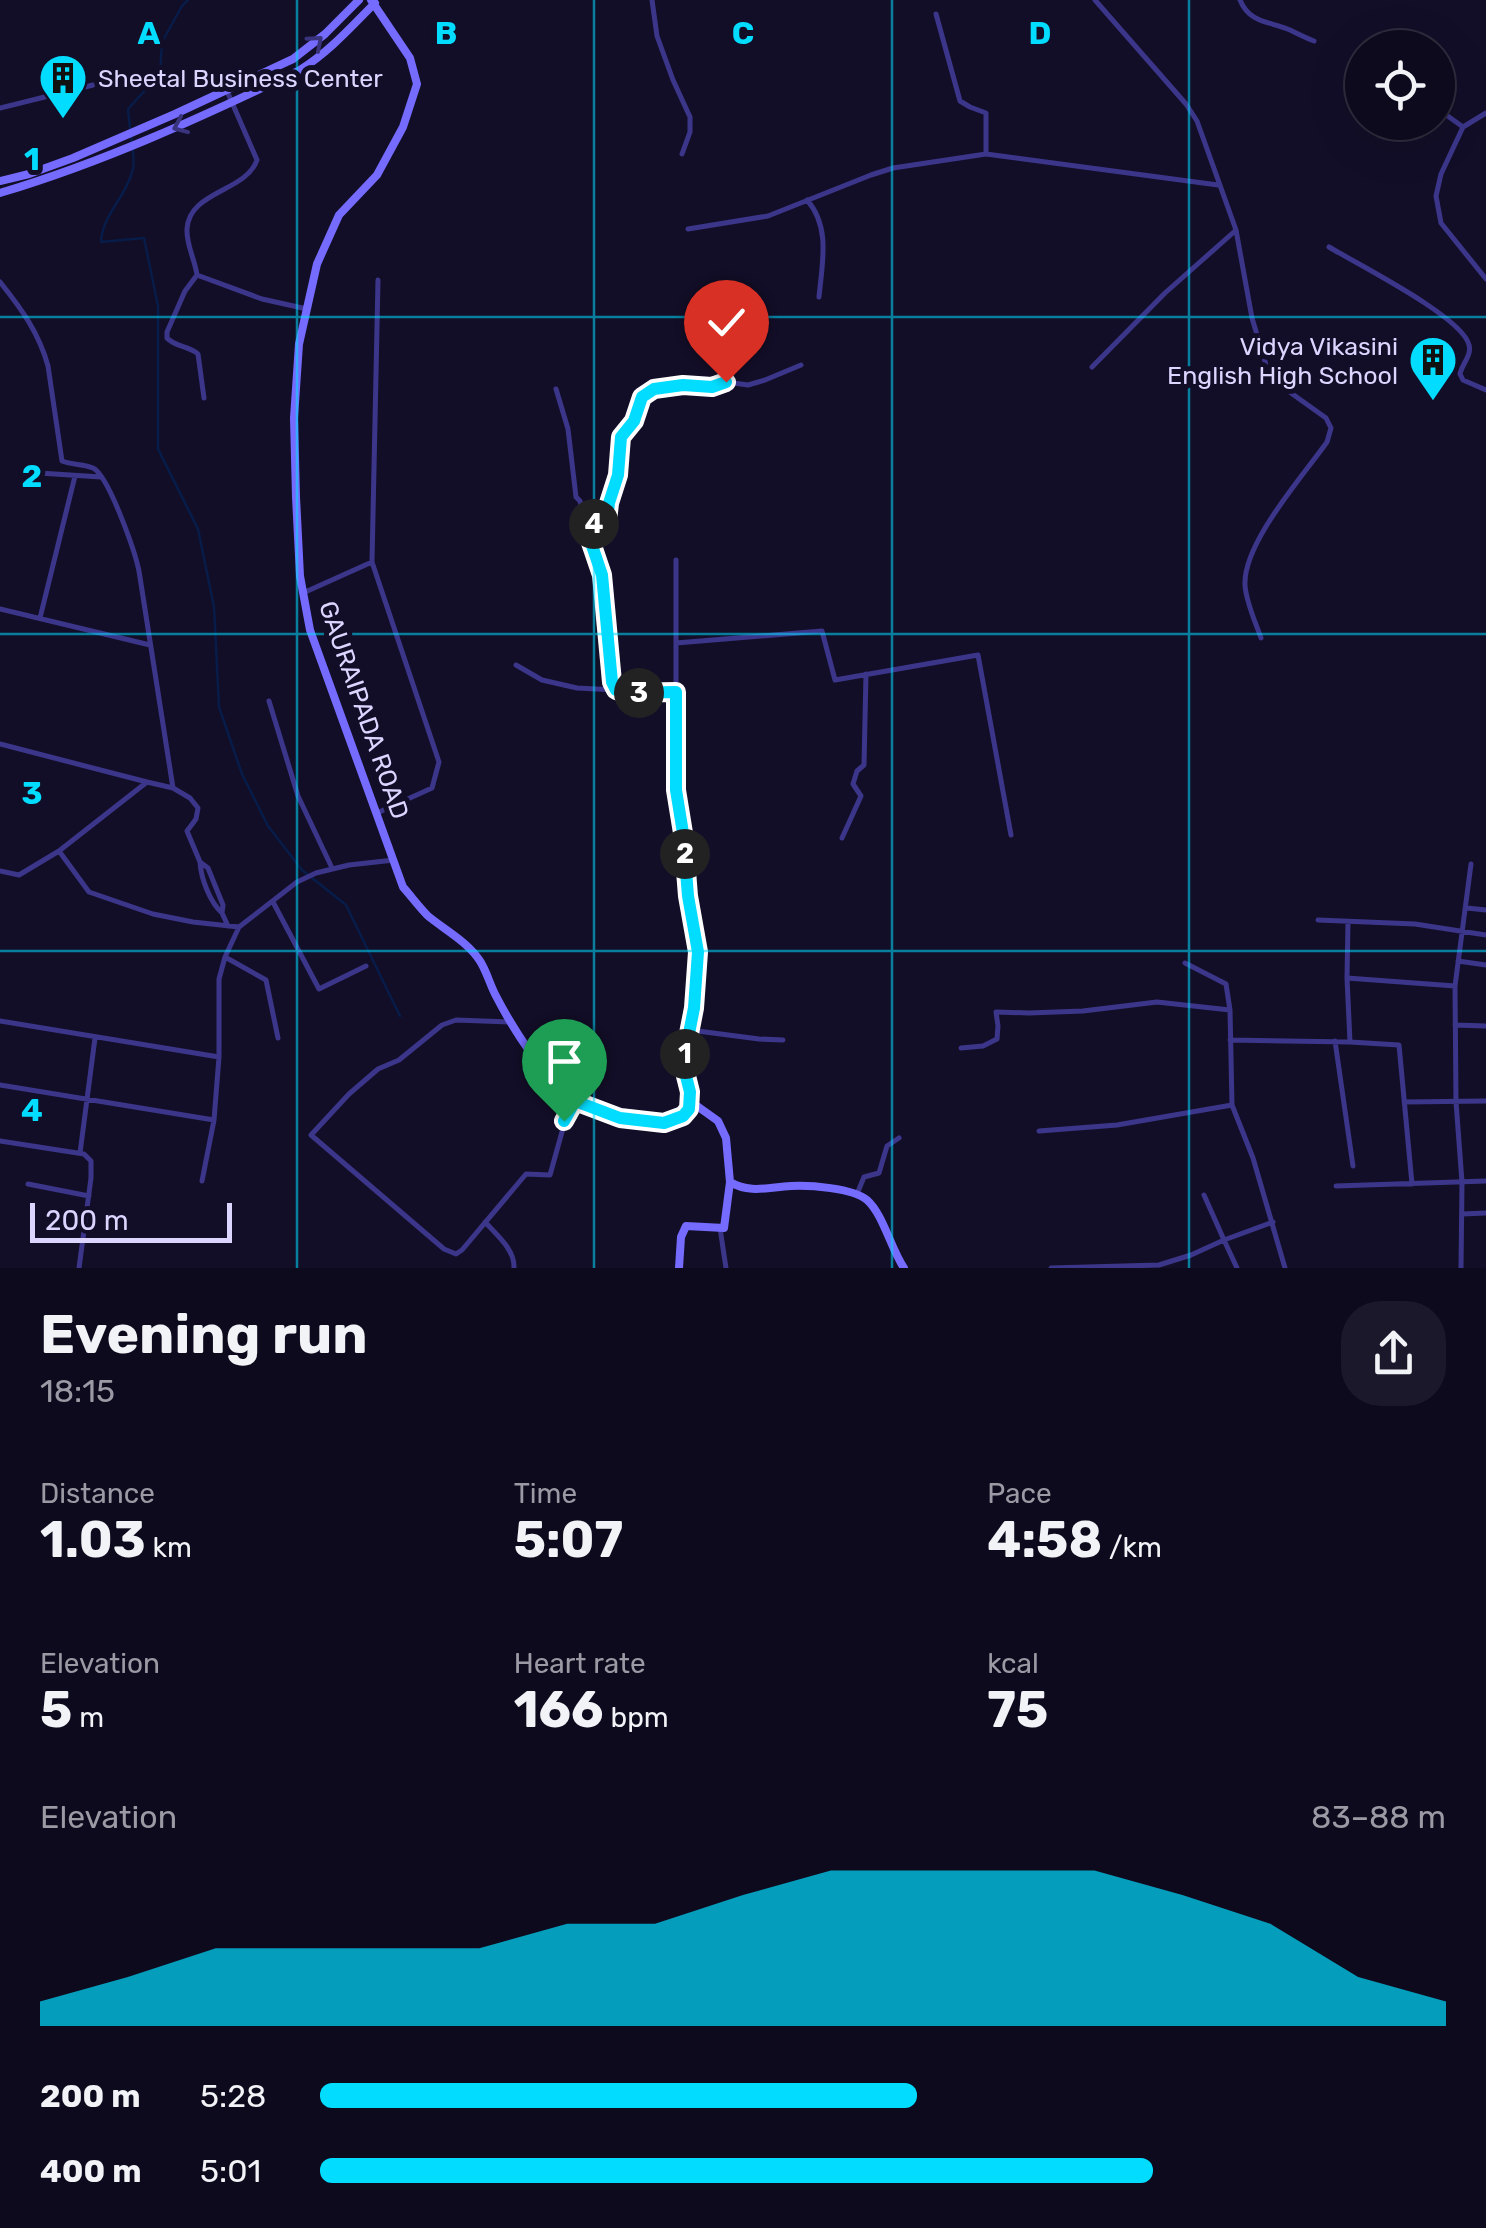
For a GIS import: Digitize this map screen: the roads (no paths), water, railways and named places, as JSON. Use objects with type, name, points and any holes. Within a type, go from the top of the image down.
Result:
[{"type":"street","points":[[0,181],[73,158],[227,91],[306,51],[359,0]]},
{"type":"street","points":[[652,0],[657,36],[690,116],[690,132],[682,154]]},
{"type":"street","points":[[1095,0],[1197,121],[1236,230],[1252,318],[1270,378],[1326,418],[1332,428],[1328,442],[1259,536],[1248,564],[1244,582],[1261,638]]},
{"type":"street","points":[[1240,0],[1254,18],[1314,41]]},
{"type":"street","points":[[0,193],[54,177],[132,146],[315,61],[375,1]]},
{"type":"street","name":"GAURAIPADA ROAD","points":[[375,1],[410,58],[417,84],[404,126],[376,175],[339,215],[317,264],[299,344],[294,418],[297,517],[310,630],[403,887],[426,914],[479,959],[521,1039],[542,1066],[575,1101],[620,1118],[664,1123],[683,1116],[690,1101]]},
{"type":"street","points":[[936,14],[960,100],[986,113],[986,154]]},
{"type":"street","points":[[0,108],[93,85]]},
{"type":"street","points":[[197,275],[186,234],[188,218],[195,208],[252,172],[257,160],[227,91]]},
{"type":"street","points":[[1486,114],[1463,127],[1436,196],[1441,223],[1486,278]]},
{"type":"street","points":[[1455,121],[1463,127]]},
{"type":"street","points":[[688,229],[768,216],[893,168],[986,154],[1218,185]]},
{"type":"street","points":[[807,200],[820,219],[824,237],[820,297]]},
{"type":"street","points":[[1092,366],[1236,230]]},
{"type":"street","points":[[1329,247],[1434,309],[1464,335],[1470,352],[1460,374],[1463,380],[1486,390]]},
{"type":"street","points":[[197,275],[262,300],[307,309]]},
{"type":"street","points":[[197,275],[185,292],[167,338],[198,354],[204,398]]},
{"type":"street","points":[[377,813],[432,788],[438,762],[372,562],[378,280]]},
{"type":"street","points":[[0,282],[23,311],[44,352],[62,461],[92,468],[104,478],[136,560],[173,788]]},
{"type":"street","points":[[585,525],[607,522],[618,475],[621,437],[632,424],[647,392],[683,385],[712,387],[726,382],[748,385],[801,365]]},
{"type":"street","points":[[556,388],[568,429],[576,498],[602,575],[612,682],[616,690]]},
{"type":"street","points":[[39,473],[104,478]]},
{"type":"street","points":[[40,619],[75,476]]},
{"type":"street","points":[[676,560],[676,790],[698,952],[694,1008],[683,1064],[690,1101],[718,1121],[726,1138],[730,1182],[724,1228],[686,1226],[678,1268]]},
{"type":"street","points":[[303,593],[372,562]]},
{"type":"street","points":[[0,608],[150,644]]},
{"type":"street","points":[[676,643],[822,631],[835,680],[978,654],[1011,835]]},
{"type":"street","points":[[516,665],[542,680],[577,688],[624,693],[676,692]]},
{"type":"street","points":[[842,838],[861,796],[853,784],[857,771],[864,765],[866,674]]},
{"type":"street","points":[[268,701],[298,796],[332,868]]},
{"type":"street","points":[[0,744],[173,788],[190,798],[198,808],[188,831],[224,905],[222,913],[228,926]]},
{"type":"street","points":[[0,870],[20,875],[147,782]]},
{"type":"street","points":[[59,850],[89,892],[154,914],[239,927]]},
{"type":"street","points":[[202,1181],[214,1120],[220,979],[239,927],[297,882],[316,873],[394,860]]},
{"type":"street","points":[[1462,1268],[1455,986],[1471,864]]},
{"type":"street","points":[[273,902],[319,989],[366,966]]},
{"type":"street","points":[[1467,908],[1486,910]]},
{"type":"street","points":[[1318,920],[1486,935]]},
{"type":"street","points":[[1348,922],[1350,1042]]},
{"type":"street","points":[[225,957],[266,980],[278,1038]]},
{"type":"street","points":[[1458,960],[1486,965]]},
{"type":"street","points":[[1185,963],[1226,984],[1232,1105],[1253,1158],[1285,1268]]},
{"type":"street","points":[[1347,978],[1455,986]]},
{"type":"street","points":[[961,1048],[997,1040],[996,1012],[1083,1011],[1157,1002],[1230,1010]]},
{"type":"street","points":[[511,1022],[456,1020],[442,1025],[399,1060],[378,1069],[311,1134],[451,1254],[456,1254],[526,1174],[550,1175],[564,1121],[575,1101]]},
{"type":"street","points":[[0,1021],[219,1057]]},
{"type":"street","points":[[1455,1025],[1486,1026]]},
{"type":"street","points":[[690,1030],[783,1040]]},
{"type":"street","points":[[80,1154],[95,1038]]},
{"type":"street","points":[[1230,1040],[1399,1045],[1412,1184]]},
{"type":"street","points":[[1336,1041],[1353,1166]]},
{"type":"street","points":[[0,1085],[214,1120]]},
{"type":"street","points":[[1404,1102],[1486,1100]]},
{"type":"street","points":[[1039,1131],[1117,1124],[1232,1105]]},
{"type":"street","points":[[857,1194],[864,1178],[879,1174],[887,1146],[900,1138]]},
{"type":"street","points":[[0,1141],[80,1154],[92,1161],[79,1268]]},
{"type":"street","points":[[1336,1186],[1486,1181]]},
{"type":"street","points":[[730,1182],[746,1190],[802,1186],[857,1194],[870,1202],[904,1268]]},
{"type":"street","points":[[28,1184],[89,1196]]},
{"type":"street","points":[[1204,1196],[1237,1268]]},
{"type":"street","points":[[1462,1214],[1486,1213]]},
{"type":"street","points":[[485,1222],[506,1246],[514,1259],[514,1268]]},
{"type":"street","points":[[1051,1268],[1159,1265],[1273,1222]]},
{"type":"street","points":[[720,1228],[726,1268]]},
{"type":"waterway","points":[[130,128],[128,109],[160,74],[162,42],[188,0]]},
{"type":"waterway","points":[[131,136],[133,169],[102,232],[101,242],[144,238],[158,306],[158,449],[198,529],[214,607],[219,707],[242,774],[268,826],[302,870],[346,905],[400,1016]]},
{"type":"place","name":"Sheetal Business Center","points":[[63,120]]},
{"type":"place","name":"Vidya Vikasini English High School","points":[[1433,402]]}]
